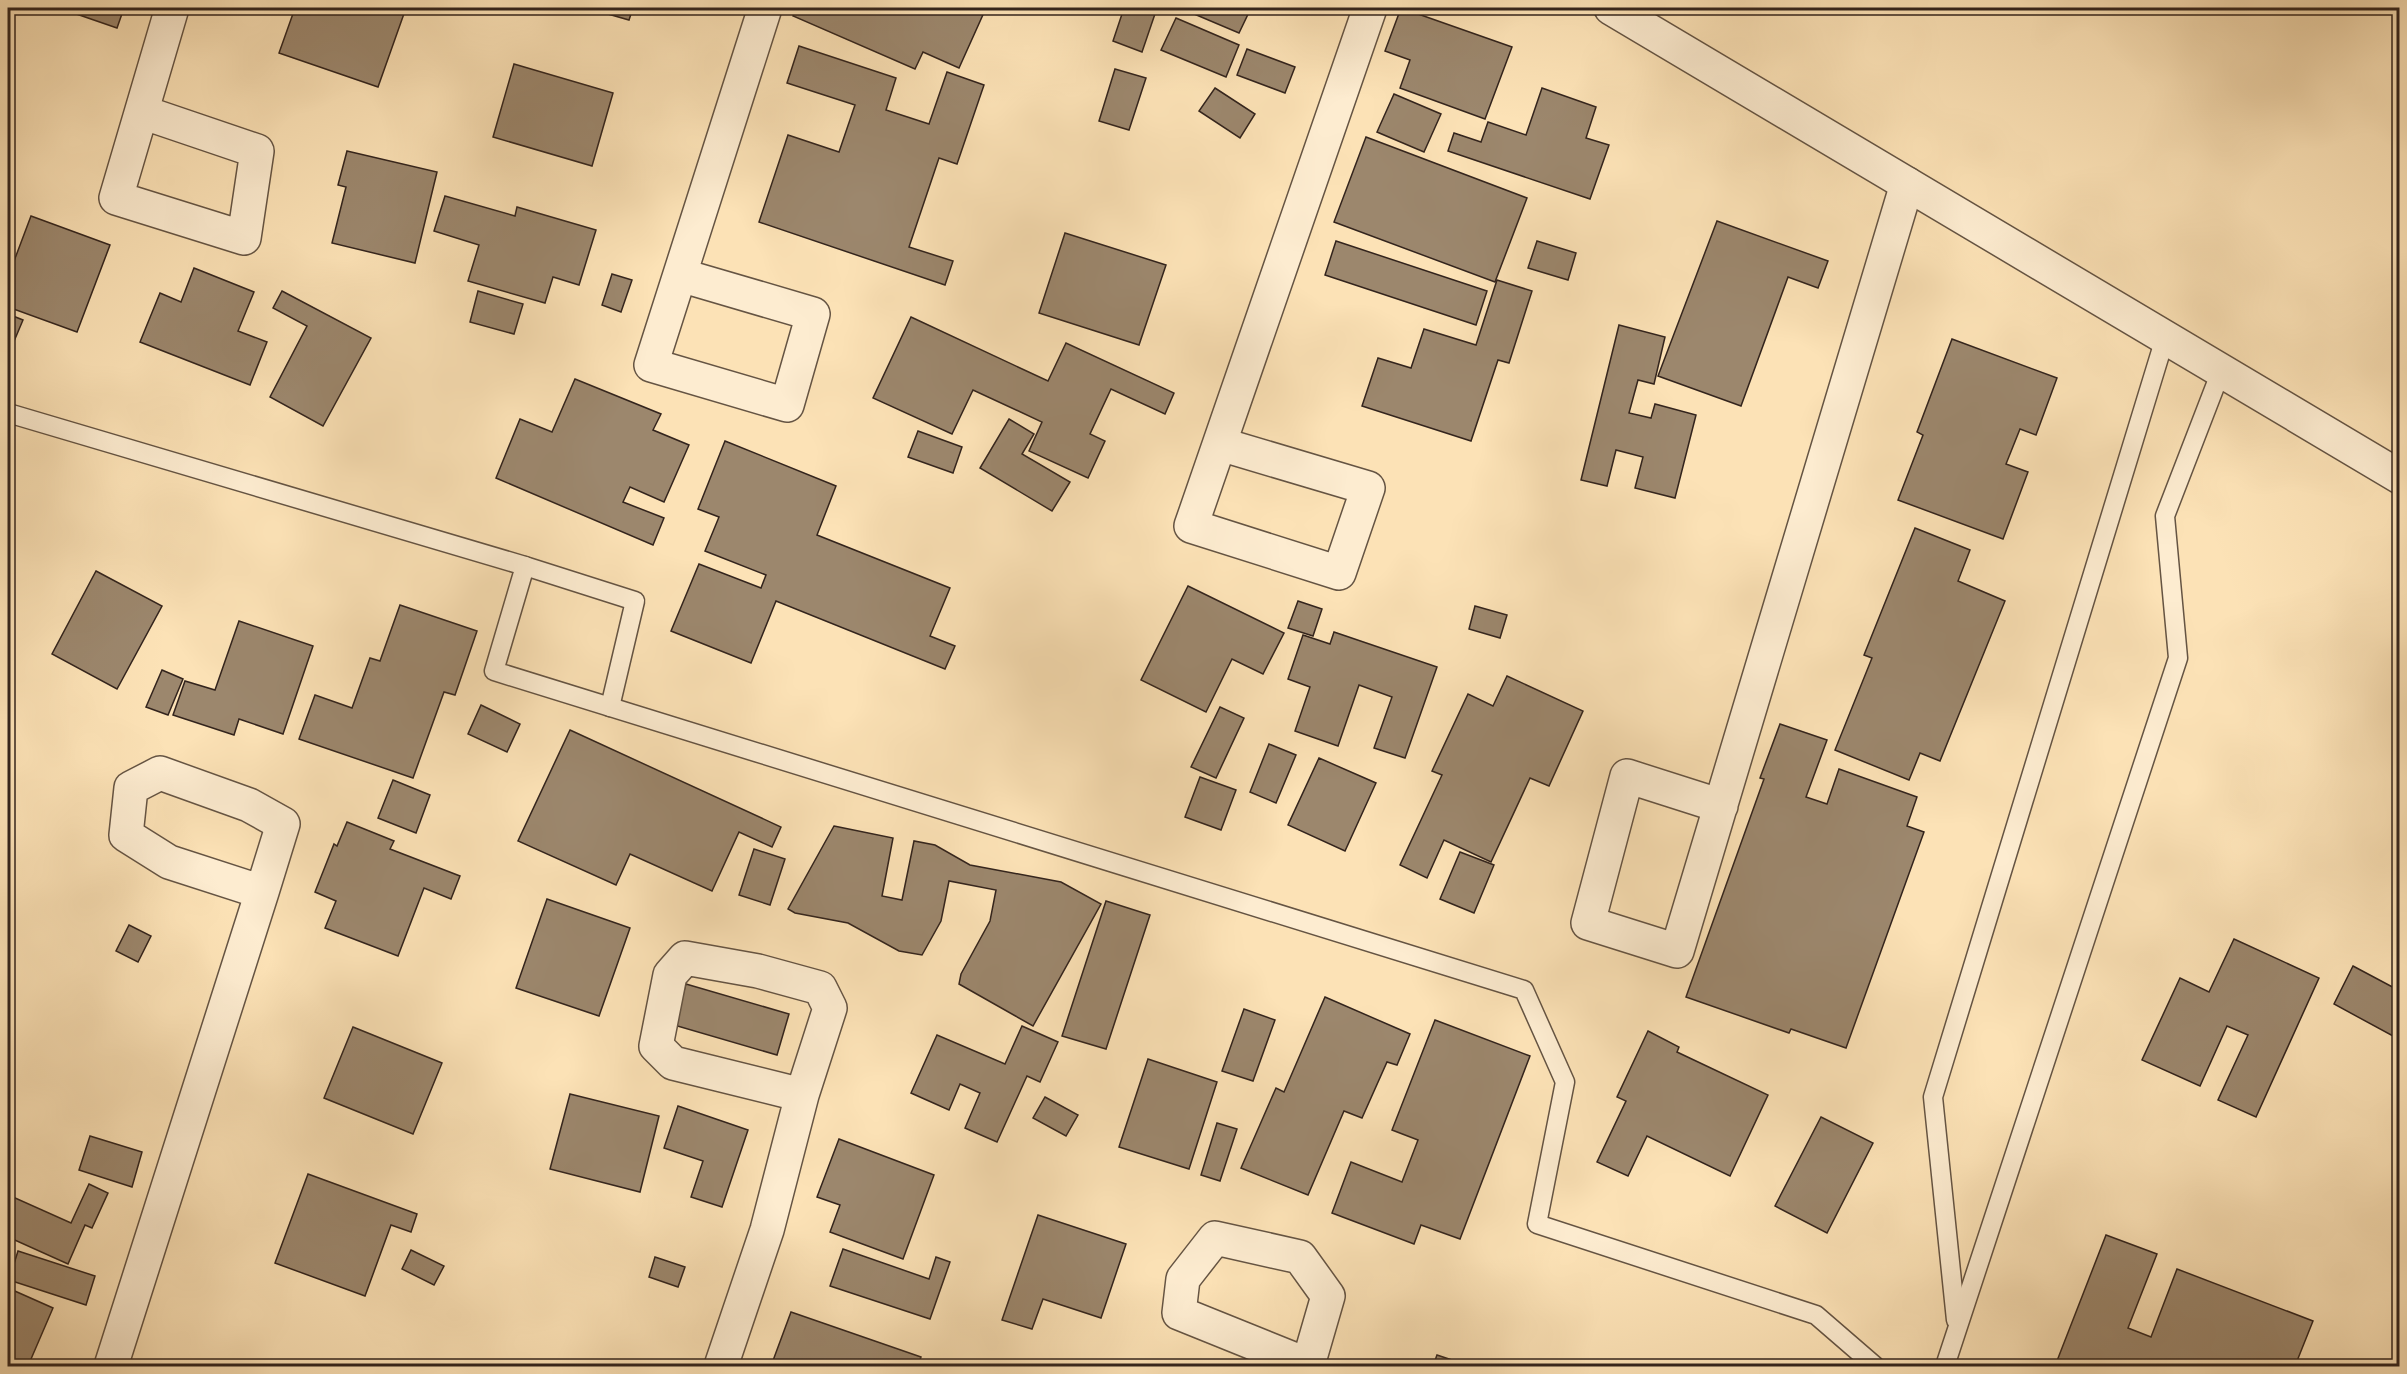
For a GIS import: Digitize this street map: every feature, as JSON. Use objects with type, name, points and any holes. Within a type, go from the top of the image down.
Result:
[{"type":"street","points":[[142,112],[257,150],[244,238],[117,198],[172,8]]},
{"type":"street","points":[[680,275],[813,314],[787,405],[651,365],[765,8]]},
{"type":"street","points":[[1220,444],[1368,488],[1339,573],[1191,526],[1370,8]]},
{"type":"street","points":[[1611,8],[2400,477]]},
{"type":"street","points":[[1721,807],[1627,776],[1588,923],[1677,951],[1721,807],[1907,184]]},
{"type":"street","points":[[111,1366],[262,892],[283,824],[249,805],[160,773],[131,788],[126,835],[169,862],[262,892]]},
{"type":"street","points":[[721,1366],[767,1230],[802,1095],[830,1008],[820,988],[758,971],[686,958],[670,975],[656,1046],[673,1063],[802,1095]]},
{"type":"street","points":[[1215,1238],[1300,1257],[1328,1296],[1308,1366],[1179,1313],[1184,1279],[1215,1238]]},
{"type":"lane","points":[[1957,1329],[1933,1097],[2165,338]]},
{"type":"lane","points":[[1945,1366],[2178,658],[2165,516],[2220,371]]},
{"type":"lane","points":[[8,413],[525,566],[635,601],[610,707]]},
{"type":"lane","points":[[525,566],[494,671],[1524,990],[1564,1082],[1537,1224],[1816,1316],[1875,1366]]},
{"type":"building","points":[[59,8],[124,8],[117,28]]},
{"type":"building","points":[[295,8],[406,8],[378,87],[279,53]]},
{"type":"building","points":[[587,8],[633,8],[629,20]]},
{"type":"building","points":[[797,8],[986,8],[959,68],[923,52],[915,69],[793,16]]},
{"type":"building","points":[[1124,8],[1157,8],[1142,52],[1113,41]]},
{"type":"building","points":[[1180,8],[1251,8],[1239,33]]},
{"type":"building","points":[[1401,8],[1512,47],[1485,119],[1400,88],[1410,60],[1385,51]]},
{"type":"building","points":[[1176,18],[1239,45],[1226,77],[1161,50]]},
{"type":"building","points":[[799,46],[896,78],[886,110],[929,124],[947,72],[984,85],[957,164],[939,158],[909,247],[953,261],[945,285],[759,222],[788,135],[839,152],[855,105],[787,83]]},
{"type":"building","points":[[1247,49],[1295,67],[1285,93],[1237,75]]},
{"type":"building","points":[[514,64],[613,93],[592,166],[493,137]]},
{"type":"building","points":[[1115,69],[1146,78],[1129,130],[1099,121]]},
{"type":"building","points":[[1215,88],[1255,114],[1240,138],[1199,111]]},
{"type":"building","points":[[1542,88],[1596,107],[1586,138],[1609,145],[1590,199],[1448,151],[1454,133],[1481,142],[1488,122],[1526,135]]},
{"type":"building","points":[[1394,94],[1441,114],[1424,152],[1377,132]]},
{"type":"building","points":[[1366,137],[1527,198],[1495,282],[1334,222]]},
{"type":"building","points":[[347,151],[437,172],[415,263],[332,243],[346,187],[338,185]]},
{"type":"building","points":[[445,196],[515,216],[517,207],[596,230],[579,285],[553,277],[545,303],[468,281],[479,245],[434,231]]},
{"type":"building","points":[[31,216],[110,245],[77,332],[8,307],[8,277]]},
{"type":"building","points":[[1717,221],[1828,261],[1818,288],[1788,277],[1741,406],[1658,376]]},
{"type":"building","points":[[1065,233],[1166,265],[1139,345],[1039,313]]},
{"type":"building","points":[[1336,241],[1487,291],[1476,325],[1325,275]]},
{"type":"building","points":[[1537,241],[1576,253],[1568,280],[1528,268]]},
{"type":"building","points":[[194,268],[254,292],[238,331],[267,342],[250,385],[140,342],[160,293],[181,302]]},
{"type":"building","points":[[612,274],[632,280],[621,312],[602,305]]},
{"type":"building","points":[[1497,280],[1532,291],[1509,363],[1498,360],[1471,441],[1362,406],[1378,358],[1411,368],[1424,329],[1476,345]]},
{"type":"building","points":[[282,291],[371,338],[323,426],[270,397],[307,326],[273,308]]},
{"type":"building","points":[[478,291],[523,304],[514,334],[470,322]]},
{"type":"building","points":[[8,314],[23,320],[12,346],[8,344]]},
{"type":"building","points":[[911,317],[1048,381],[1066,343],[1174,393],[1165,414],[1111,389],[1090,434],[1105,441],[1088,478],[1029,451],[1042,422],[973,390],[952,434],[873,398]]},
{"type":"building","points":[[1619,325],[1665,337],[1654,384],[1638,380],[1629,413],[1651,418],[1655,404],[1696,415],[1675,498],[1635,488],[1643,457],[1616,450],[1607,486],[1581,480]]},
{"type":"building","points":[[1952,339],[2057,378],[2036,435],[2020,429],[2006,464],[2028,472],[2003,539],[1898,500],[1923,435],[1917,432]]},
{"type":"building","points":[[575,379],[661,414],[653,430],[689,445],[664,502],[630,487],[623,502],[664,518],[653,545],[496,478],[520,419],[552,432]]},
{"type":"building","points":[[1009,419],[1034,434],[1022,454],[1070,482],[1052,511],[980,468]]},
{"type":"building","points":[[918,431],[962,447],[953,473],[908,457]]},
{"type":"building","points":[[725,441],[836,486],[817,535],[950,588],[930,636],[955,646],[945,669],[776,601],[751,663],[671,631],[699,564],[761,588],[766,575],[705,551],[719,517],[698,509]]},
{"type":"building","points":[[1915,528],[1970,550],[1958,581],[2005,601],[1940,761],[1920,753],[1909,780],[1835,750],[1872,658],[1864,655]]},
{"type":"building","points":[[96,571],[162,606],[117,689],[52,654]]},
{"type":"building","points":[[1188,586],[1284,633],[1263,674],[1232,659],[1206,712],[1141,680]]},
{"type":"building","points":[[1298,601],[1322,609],[1313,636],[1288,628]]},
{"type":"building","points":[[400,605],[477,631],[455,695],[444,692],[413,778],[299,739],[315,695],[352,708],[370,658],[380,661]]},
{"type":"building","points":[[1475,606],[1507,615],[1500,638],[1469,629]]},
{"type":"building","points":[[239,621],[313,646],[283,734],[239,719],[234,735],[173,715],[185,681],[215,690]]},
{"type":"building","points":[[1334,632],[1437,667],[1405,758],[1374,748],[1392,697],[1359,685],[1338,746],[1295,731],[1310,687],[1288,679],[1303,635],[1330,644]]},
{"type":"building","points":[[162,670],[183,679],[168,715],[146,707]]},
{"type":"building","points":[[1507,676],[1583,711],[1549,786],[1530,778],[1491,862],[1444,840],[1427,878],[1400,865],[1442,775],[1432,771],[1468,694],[1493,706]]},
{"type":"building","points":[[481,705],[520,724],[507,752],[468,734]]},
{"type":"building","points":[[1220,707],[1244,718],[1216,778],[1191,767]]},
{"type":"building","points":[[1780,724],[1827,740],[1806,797],[1827,804],[1839,769],[1917,797],[1907,826],[1924,832],[1846,1048],[1791,1029],[1789,1033],[1686,997],[1764,779],[1760,778]]},
{"type":"building","points":[[570,730],[781,827],[772,847],[739,832],[712,891],[630,854],[616,885],[518,841]]},
{"type":"building","points":[[1269,744],[1296,755],[1276,803],[1250,792]]},
{"type":"building","points":[[1319,758],[1376,783],[1345,851],[1288,825]]},
{"type":"building","points":[[1200,777],[1236,790],[1221,830],[1185,817]]},
{"type":"building","points":[[393,780],[430,795],[416,833],[378,818]]},
{"type":"building","points":[[347,822],[394,841],[390,849],[460,876],[451,899],[424,888],[398,956],[325,928],[336,901],[315,892],[334,844],[337,846]]},
{"type":"building","points":[[834,826],[893,838],[882,896],[902,900],[914,841],[935,845],[970,865],[1061,882],[1101,904],[1033,1026],[959,984],[961,974],[990,921],[996,890],[949,881],[941,921],[922,955],[899,951],[848,923],[795,913],[788,909]]},
{"type":"building","points":[[754,849],[785,859],[770,905],[739,895]]},
{"type":"building","points":[[1460,852],[1494,865],[1474,913],[1440,899]]},
{"type":"building","points":[[547,899],[630,928],[599,1016],[516,988]]},
{"type":"building","points":[[1106,901],[1150,915],[1106,1049],[1062,1036]]},
{"type":"building","points":[[129,925],[151,936],[138,962],[116,951]]},
{"type":"building","points":[[2234,939],[2319,978],[2256,1117],[2218,1100],[2248,1035],[2227,1026],[2200,1086],[2142,1060],[2180,978],[2209,992]]},
{"type":"building","points":[[2353,966],[2400,991],[2400,1024],[2393,1036],[2334,1004]]},
{"type":"building","points":[[686,984],[789,1014],[777,1055],[674,1025]]},
{"type":"building","points":[[1325,997],[1410,1034],[1397,1065],[1387,1062],[1362,1118],[1344,1111],[1308,1195],[1241,1168],[1276,1088],[1284,1092]]},
{"type":"building","points":[[1244,1009],[1275,1020],[1253,1081],[1222,1071]]},
{"type":"building","points":[[1435,1020],[1530,1056],[1460,1239],[1421,1225],[1414,1244],[1332,1213],[1351,1162],[1402,1182],[1418,1140],[1392,1130]]},
{"type":"building","points":[[1022,1026],[1058,1042],[1040,1082],[1027,1076],[997,1142],[965,1128],[980,1093],[960,1084],[949,1110],[911,1093],[937,1035],[1005,1064]]},
{"type":"building","points":[[353,1027],[442,1063],[413,1134],[324,1098]]},
{"type":"building","points":[[1648,1031],[1679,1047],[1677,1052],[1768,1095],[1730,1176],[1647,1136],[1628,1176],[1597,1162],[1626,1101],[1617,1097]]},
{"type":"building","points":[[1148,1059],[1217,1082],[1189,1169],[1119,1147]]},
{"type":"building","points":[[570,1094],[659,1116],[640,1192],[550,1169]]},
{"type":"building","points":[[1045,1097],[1078,1115],[1066,1136],[1033,1118]]},
{"type":"building","points":[[678,1106],[748,1130],[722,1207],[691,1197],[703,1161],[664,1148]]},
{"type":"building","points":[[1821,1117],[1873,1143],[1827,1233],[1775,1206]]},
{"type":"building","points":[[1217,1123],[1237,1129],[1220,1181],[1201,1175]]},
{"type":"building","points":[[90,1136],[142,1152],[132,1187],[79,1170]]},
{"type":"building","points":[[839,1139],[934,1175],[903,1259],[830,1232],[840,1205],[817,1197]]},
{"type":"building","points":[[308,1174],[417,1214],[411,1232],[391,1225],[365,1296],[275,1263]]},
{"type":"building","points":[[89,1184],[108,1193],[92,1228],[85,1225],[68,1264],[8,1237],[8,1210],[13,1197],[71,1223]]},
{"type":"building","points":[[1038,1215],[1126,1244],[1101,1318],[1043,1299],[1032,1329],[1002,1320]]},
{"type":"building","points":[[2106,1235],[2157,1254],[2128,1328],[2151,1337],[2177,1269],[2313,1321],[2295,1366],[2055,1366]]},
{"type":"building","points":[[843,1249],[929,1279],[936,1257],[950,1262],[930,1319],[830,1286]]},
{"type":"building","points":[[411,1250],[444,1266],[434,1285],[402,1269]]},
{"type":"building","points":[[18,1251],[95,1276],[86,1305],[9,1280]]},
{"type":"building","points":[[655,1257],[685,1267],[678,1287],[649,1277]]},
{"type":"building","points":[[8,1288],[53,1308],[28,1366],[8,1366]]},
{"type":"building","points":[[791,1312],[921,1357],[918,1366],[771,1366]]},
{"type":"building","points":[[1437,1355],[1470,1366],[1433,1366]]}]
